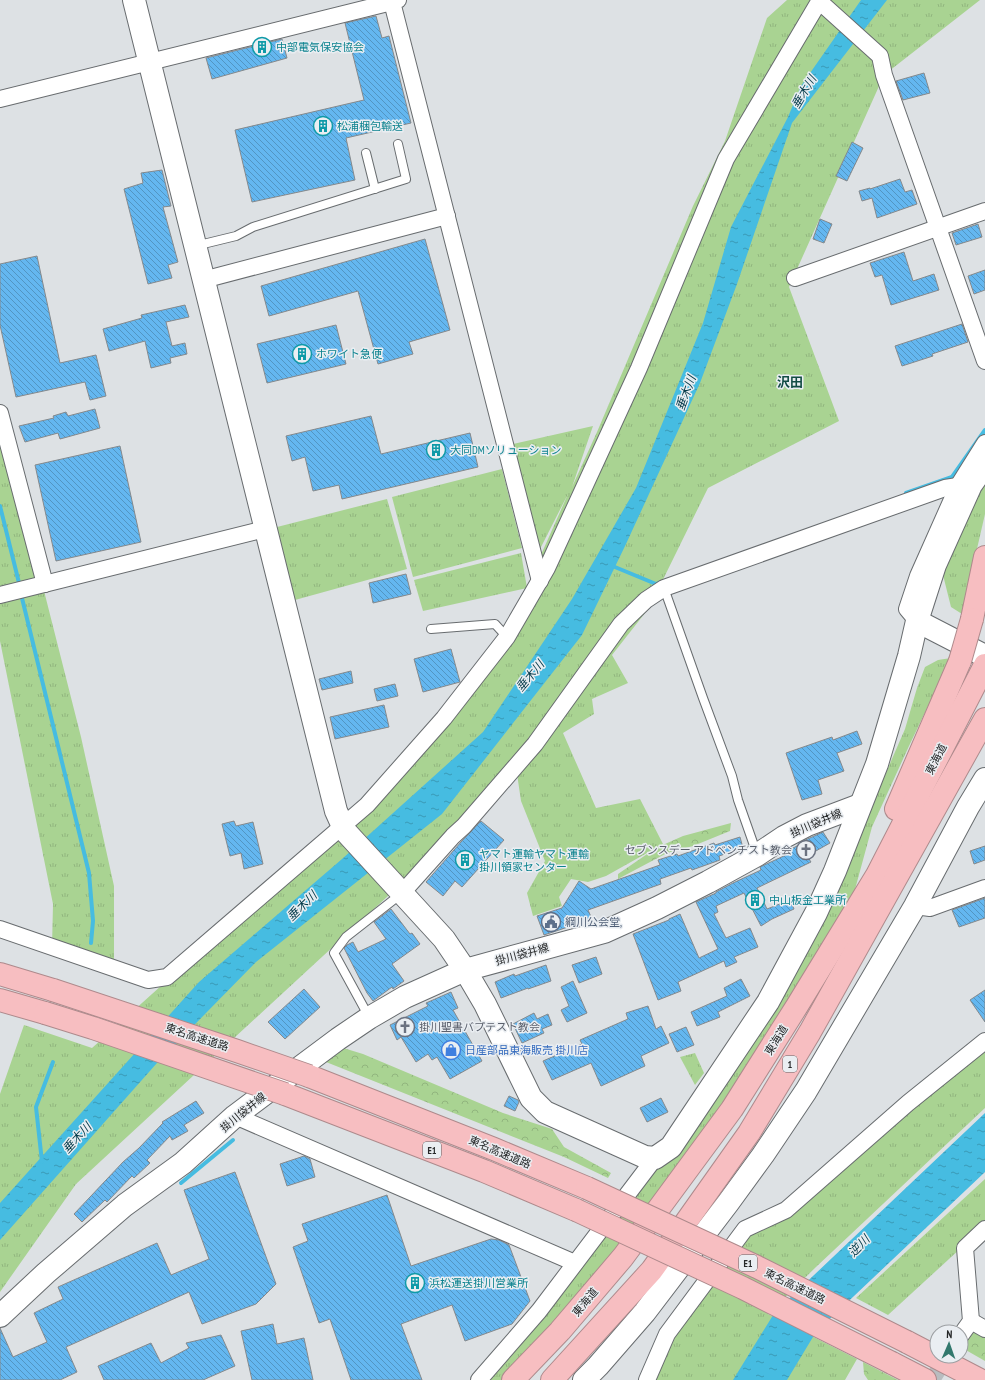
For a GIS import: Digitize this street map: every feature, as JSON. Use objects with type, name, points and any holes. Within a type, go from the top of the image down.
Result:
[{"type":"highway","name":"1","points":[[845,928],[868,870],[890,824],[960,661],[972,619],[985,557]]},
{"type":"highway","name":"東海道","points":[[513,1380],[560,1331],[623,1257],[727,1116],[797,1006],[877,875],[984,664]]},
{"type":"highway","name":"東海道","points":[[552,1380],[652,1270],[749,1133],[810,1032],[985,719]]},
{"type":"highway","name":"東名高速道路","points":[[0,974],[237,1050],[309,1076],[494,1149],[587,1188],[757,1267],[980,1380]]},
{"type":"highway","name":"E1","points":[[0,1000],[93,1028],[285,1094],[484,1171],[576,1210],[743,1288],[925,1380]]},
{"type":"street","points":[[134,0],[194,246],[336,811],[344,828],[444,939],[465,970],[485,1004],[531,1098],[540,1108],[545,1112],[645,1157],[654,1158]]},
{"type":"street","points":[[0,99],[395,1],[447,216],[540,581]]},
{"type":"street","points":[[0,929],[148,980],[168,977],[344,828],[367,805],[444,718],[507,637],[540,581],[639,368],[726,158],[820,1],[880,56],[884,75],[985,361]]},
{"type":"street","points":[[795,278],[985,211]]},
{"type":"street","points":[[203,280],[447,216]]},
{"type":"street","points":[[0,414],[39,586]]},
{"type":"street","points":[[984,664],[917,621],[907,609],[918,576],[958,486],[985,443]]},
{"type":"street","points":[[479,1380],[538,1311],[654,1158],[670,1147],[768,1002],[813,920],[835,871],[877,764],[909,656],[917,621],[935,565],[971,486],[985,465]]},
{"type":"street","points":[[398,889],[464,826],[535,744],[621,624],[646,600],[664,588],[945,488],[958,486]]},
{"type":"street","points":[[0,595],[265,529]]},
{"type":"street","points":[[584,1380],[645,1312],[763,1155],[806,1091],[915,906],[968,807],[985,779]]},
{"type":"street","name":"掛川袋井線","points":[[0,1316],[46,1273],[125,1205],[183,1163],[235,1116],[338,1039],[404,997],[465,970],[604,932],[696,889],[807,825],[860,805]]},
{"type":"street","points":[[915,906],[930,908],[985,888]]},
{"type":"street","points":[[647,1380],[667,1334],[745,1228],[786,1210],[908,1103],[985,1040]]},
{"type":"street","points":[[235,1116],[575,1263]]},
{"type":"street","points":[[969,1330],[978,1325],[965,1248],[985,1229]]},
{"type":"lane","points":[[194,246],[236,236],[253,227],[406,179],[398,144]]},
{"type":"lane","points":[[366,153],[375,189]]},
{"type":"lane","points":[[664,588],[702,698],[732,776],[738,800],[757,855]]},
{"type":"lane","points":[[431,629],[495,624],[507,637]]},
{"type":"lane","points":[[369,1018],[334,953],[346,937],[398,889]]},
{"type":"green space","points":[[787,0],[980,0],[884,75],[789,287],[839,421],[708,488],[649,608],[612,655],[628,683],[592,699],[594,714],[563,733],[596,808],[640,799],[663,844],[606,876],[588,882],[571,879],[559,897],[562,906],[533,916],[527,893],[545,861],[521,801],[516,767],[453,836],[76,1184],[0,1292],[0,1094],[24,1025],[92,1048],[252,904],[406,760],[544,582],[540,557],[568,494],[540,549],[513,444],[593,426],[572,487],[597,432],[693,206],[725,141],[767,18]]},
{"type":"green space","points":[[0,417],[81,737],[114,886],[114,969],[52,947],[53,904],[0,641]]},
{"type":"green space","points":[[502,469],[522,548],[413,577],[392,497]]},
{"type":"green space","points":[[985,481],[985,514],[962,614],[951,607],[943,575],[974,494]]},
{"type":"green space","points":[[387,499],[407,569],[295,600],[277,527]]},
{"type":"green space","points":[[521,553],[527,588],[423,611],[414,580]]},
{"type":"green space","points":[[951,658],[872,827],[854,893],[739,1083],[612,1258],[536,1345],[502,1380],[484,1380],[575,1272],[842,874],[905,729],[925,667],[938,660]]},
{"type":"green space","points":[[731,823],[730,831],[693,846],[667,853],[618,879],[618,874],[656,848],[683,836]]},
{"type":"green space","points":[[985,1042],[985,1108],[768,1314],[857,1359],[845,1380],[650,1380],[668,1332],[750,1232]]},
{"type":"green space","points":[[340,1047],[363,1054],[503,1113],[552,1129],[564,1147],[611,1173],[608,1178],[564,1157],[321,1060]]},
{"type":"green space","points":[[695,1053],[704,1073],[695,1085],[680,1057]]},
{"type":"green space","points":[[985,1179],[985,1226],[888,1315],[856,1298]]},
{"type":"green space","points":[[977,1331],[985,1336],[985,1361],[969,1352],[969,1335]]},
{"type":"green space","points":[[863,1362],[898,1380],[868,1380],[864,1374]]},
{"type":"water","name":"垂木川","points":[[861,0],[887,0],[792,123],[737,284],[700,383],[626,544],[582,635],[442,814],[256,962],[157,1063],[0,1240],[0,1203],[199,982],[342,859],[483,732],[572,599],[636,488],[703,323],[731,227],[788,117],[801,86]]},
{"type":"water","name":"逆川","points":[[985,1113],[985,1172],[816,1332],[787,1380],[733,1380],[775,1312]]},
{"type":"building","points":[[376,16],[382,38],[389,36],[411,123],[346,138],[355,180],[252,202],[235,130],[364,100],[345,23]]},
{"type":"building","name":"中部電気保安協会","points":[[282,39],[287,58],[212,79],[206,58]]},
{"type":"building","points":[[924,73],[930,93],[903,100],[896,81]]},
{"type":"building","points":[[852,142],[863,148],[847,181],[836,176]]},
{"type":"building","points":[[162,170],[171,206],[163,207],[178,262],[168,265],[172,278],[148,284],[124,189],[143,183],[141,173]]},
{"type":"building","points":[[900,179],[905,192],[912,190],[917,204],[877,218],[872,198],[862,201],[859,191]]},
{"type":"building","points":[[820,219],[832,224],[824,243],[813,239]]},
{"type":"building","points":[[978,224],[982,237],[956,245],[952,233]]},
{"type":"building","points":[[425,239],[450,330],[409,342],[413,354],[378,364],[358,291],[269,316],[261,286]]},
{"type":"building","points":[[904,252],[913,281],[934,274],[939,290],[891,305],[882,275],[875,277],[870,263]]},
{"type":"building","points":[[37,256],[60,363],[96,355],[106,396],[90,400],[85,382],[16,397],[0,325],[0,264]]},
{"type":"building","points":[[985,270],[985,290],[974,294],[968,276]]},
{"type":"building","points":[[185,305],[189,317],[166,322],[172,346],[185,343],[187,354],[170,358],[171,363],[151,368],[145,341],[109,351],[103,329],[142,318],[141,315]]},
{"type":"building","points":[[962,324],[968,342],[902,366],[895,346]]},
{"type":"building","name":"ホワイト急便","points":[[336,325],[346,364],[267,383],[257,344]]},
{"type":"building","points":[[95,409],[100,428],[60,439],[58,433],[25,442],[19,426],[54,418],[53,416],[66,412],[68,416]]},
{"type":"building","name":"大同DMソリューション","points":[[371,416],[381,454],[470,433],[478,467],[342,499],[339,485],[313,491],[305,457],[292,461],[286,436]]},
{"type":"building","points":[[120,446],[141,542],[56,561],[35,465]]},
{"type":"building","points":[[406,574],[411,594],[373,603],[369,583]]},
{"type":"building","points":[[451,649],[460,682],[423,692],[414,659]]},
{"type":"building","points":[[351,671],[353,683],[322,690],[319,679]]},
{"type":"building","points":[[395,684],[398,696],[377,701],[374,689]]},
{"type":"building","points":[[384,705],[389,727],[335,739],[330,717]]},
{"type":"building","points":[[857,731],[862,744],[837,753],[844,771],[818,780],[822,794],[802,800],[786,753],[832,737],[833,740]]},
{"type":"building","points":[[234,821],[236,826],[253,822],[263,864],[244,869],[241,853],[230,856],[222,824]]},
{"type":"building","name":"ヤマト運輸ヤマト運輸 掛川領家センター","points":[[481,821],[504,840],[462,887],[455,881],[443,896],[426,882]]},
{"type":"building","points":[[823,832],[830,843],[807,856],[811,862],[757,888],[767,909],[790,900],[794,909],[761,926],[744,893],[716,906],[718,912],[714,914],[726,938],[750,928],[758,947],[734,957],[737,962],[726,967],[724,961],[678,982],[681,991],[658,1000],[633,934],[669,920],[680,914],[699,958],[718,949],[696,902],[761,870],[760,867],[786,855],[785,852],[801,844],[801,842]]},
{"type":"building","points":[[740,837],[743,848],[719,856],[720,860],[660,879],[661,884],[588,910],[592,919],[544,935],[537,916],[562,908],[579,881],[591,889],[660,865],[658,860],[677,854],[678,856],[714,843],[715,845]]},
{"type":"building","points":[[985,846],[985,860],[974,864],[970,851]]},
{"type":"building","points":[[985,898],[985,918],[959,927],[952,910]]},
{"type":"building","points":[[391,909],[410,934],[412,933],[420,944],[392,964],[404,981],[393,989],[392,987],[373,1001],[367,993],[344,948],[353,942],[358,952],[386,939],[374,922]]},
{"type":"building","points":[[596,957],[602,974],[579,983],[572,965]]},
{"type":"building","points":[[546,965],[551,981],[501,998],[495,982],[514,974],[515,976]]},
{"type":"building","points":[[741,979],[750,996],[718,1012],[720,1017],[697,1026],[691,1012],[727,996],[724,988]]},
{"type":"building","points":[[573,981],[587,1013],[567,1022],[561,1010],[569,1006],[561,987]]},
{"type":"building","points":[[304,989],[320,1007],[285,1039],[268,1022]]},
{"type":"building","points":[[985,990],[985,1022],[970,1000]]},
{"type":"building","points":[[451,992],[458,1008],[453,1010],[482,1061],[450,1079],[437,1057],[432,1060],[428,1054],[416,1062],[401,1037],[397,1040],[390,1025],[428,1006],[426,1003]]},
{"type":"building","points":[[648,1006],[656,1029],[661,1026],[669,1043],[641,1056],[645,1066],[601,1086],[591,1063],[552,1080],[543,1061],[582,1044],[580,1040],[628,1019],[626,1013]]},
{"type":"building","points":[[534,1013],[537,1019],[548,1014],[552,1025],[542,1029],[544,1033],[522,1043],[513,1024]]},
{"type":"building","points":[[686,1027],[694,1045],[677,1052],[669,1034]]},
{"type":"building","points":[[509,1096],[518,1100],[519,1102],[515,1111],[504,1106]]},
{"type":"building","points":[[661,1098],[668,1112],[647,1122],[640,1108]]},
{"type":"building","points":[[196,1101],[204,1113],[184,1125],[188,1131],[172,1140],[170,1136],[147,1160],[150,1163],[134,1178],[132,1176],[107,1202],[105,1200],[82,1222],[74,1214],[123,1162],[163,1123],[162,1122]]},
{"type":"building","points":[[304,1156],[310,1159],[315,1177],[287,1186],[280,1164]]},
{"type":"building","points":[[235,1172],[276,1284],[256,1304],[202,1324],[189,1292],[66,1347],[77,1372],[60,1380],[0,1380],[0,1328],[13,1357],[47,1342],[34,1313],[63,1299],[58,1287],[157,1243],[171,1275],[209,1259],[184,1190]]},
{"type":"building","name":"浜松運送掛川営業所","points":[[387,1195],[411,1266],[491,1239],[499,1240],[509,1245],[530,1301],[512,1324],[465,1341],[452,1305],[401,1324],[422,1380],[351,1380],[330,1319],[319,1323],[293,1247],[308,1241],[302,1224]]},
{"type":"building","points":[[273,1324],[277,1344],[304,1338],[313,1380],[252,1380],[241,1331]]},
{"type":"building","points":[[221,1335],[235,1366],[203,1380],[104,1380],[98,1366],[151,1343],[161,1363],[189,1348],[186,1343]]},
{"type":"waterway","points":[[906,493],[952,477],[985,430]]},
{"type":"waterway","points":[[0,506],[20,587]]},
{"type":"waterway","points":[[610,565],[656,584],[661,582]]},
{"type":"waterway","points":[[21,594],[89,873],[93,921],[91,943]]},
{"type":"waterway","points":[[42,1162],[36,1107],[53,1062]]},
{"type":"waterway","points":[[181,1183],[233,1140]]},
{"type":"tunnel","points":[[932,1380],[942,1364]]},
{"type":"place","name":"中部電気保安協会","points":[[262,47]]},
{"type":"place","name":"松浦梱包輸送","points":[[323,126]]},
{"type":"place","name":"ホワイト急便","points":[[302,354]]},
{"type":"place","name":"大同DMソリューション","points":[[436,450]]},
{"type":"place","name":"セブンスデー アドベンチスト教会","points":[[806,850]]},
{"type":"place","name":"ヤマト運輸ヤマト運輸 掛川領家センター","points":[[465,860]]},
{"type":"place","name":"中山板金工業所","points":[[755,900]]},
{"type":"place","name":"綱川公会堂,","points":[[551,922]]},
{"type":"place","name":"掛川聖書バプテスト教会","points":[[405,1027]]},
{"type":"place","name":"日産部品東海販売 掛川店","points":[[451,1050]]},
{"type":"place","name":"浜松運送掛川営業所","points":[[415,1283]]},
{"type":"district","name":"沢田","points":[[790,382]]}]
